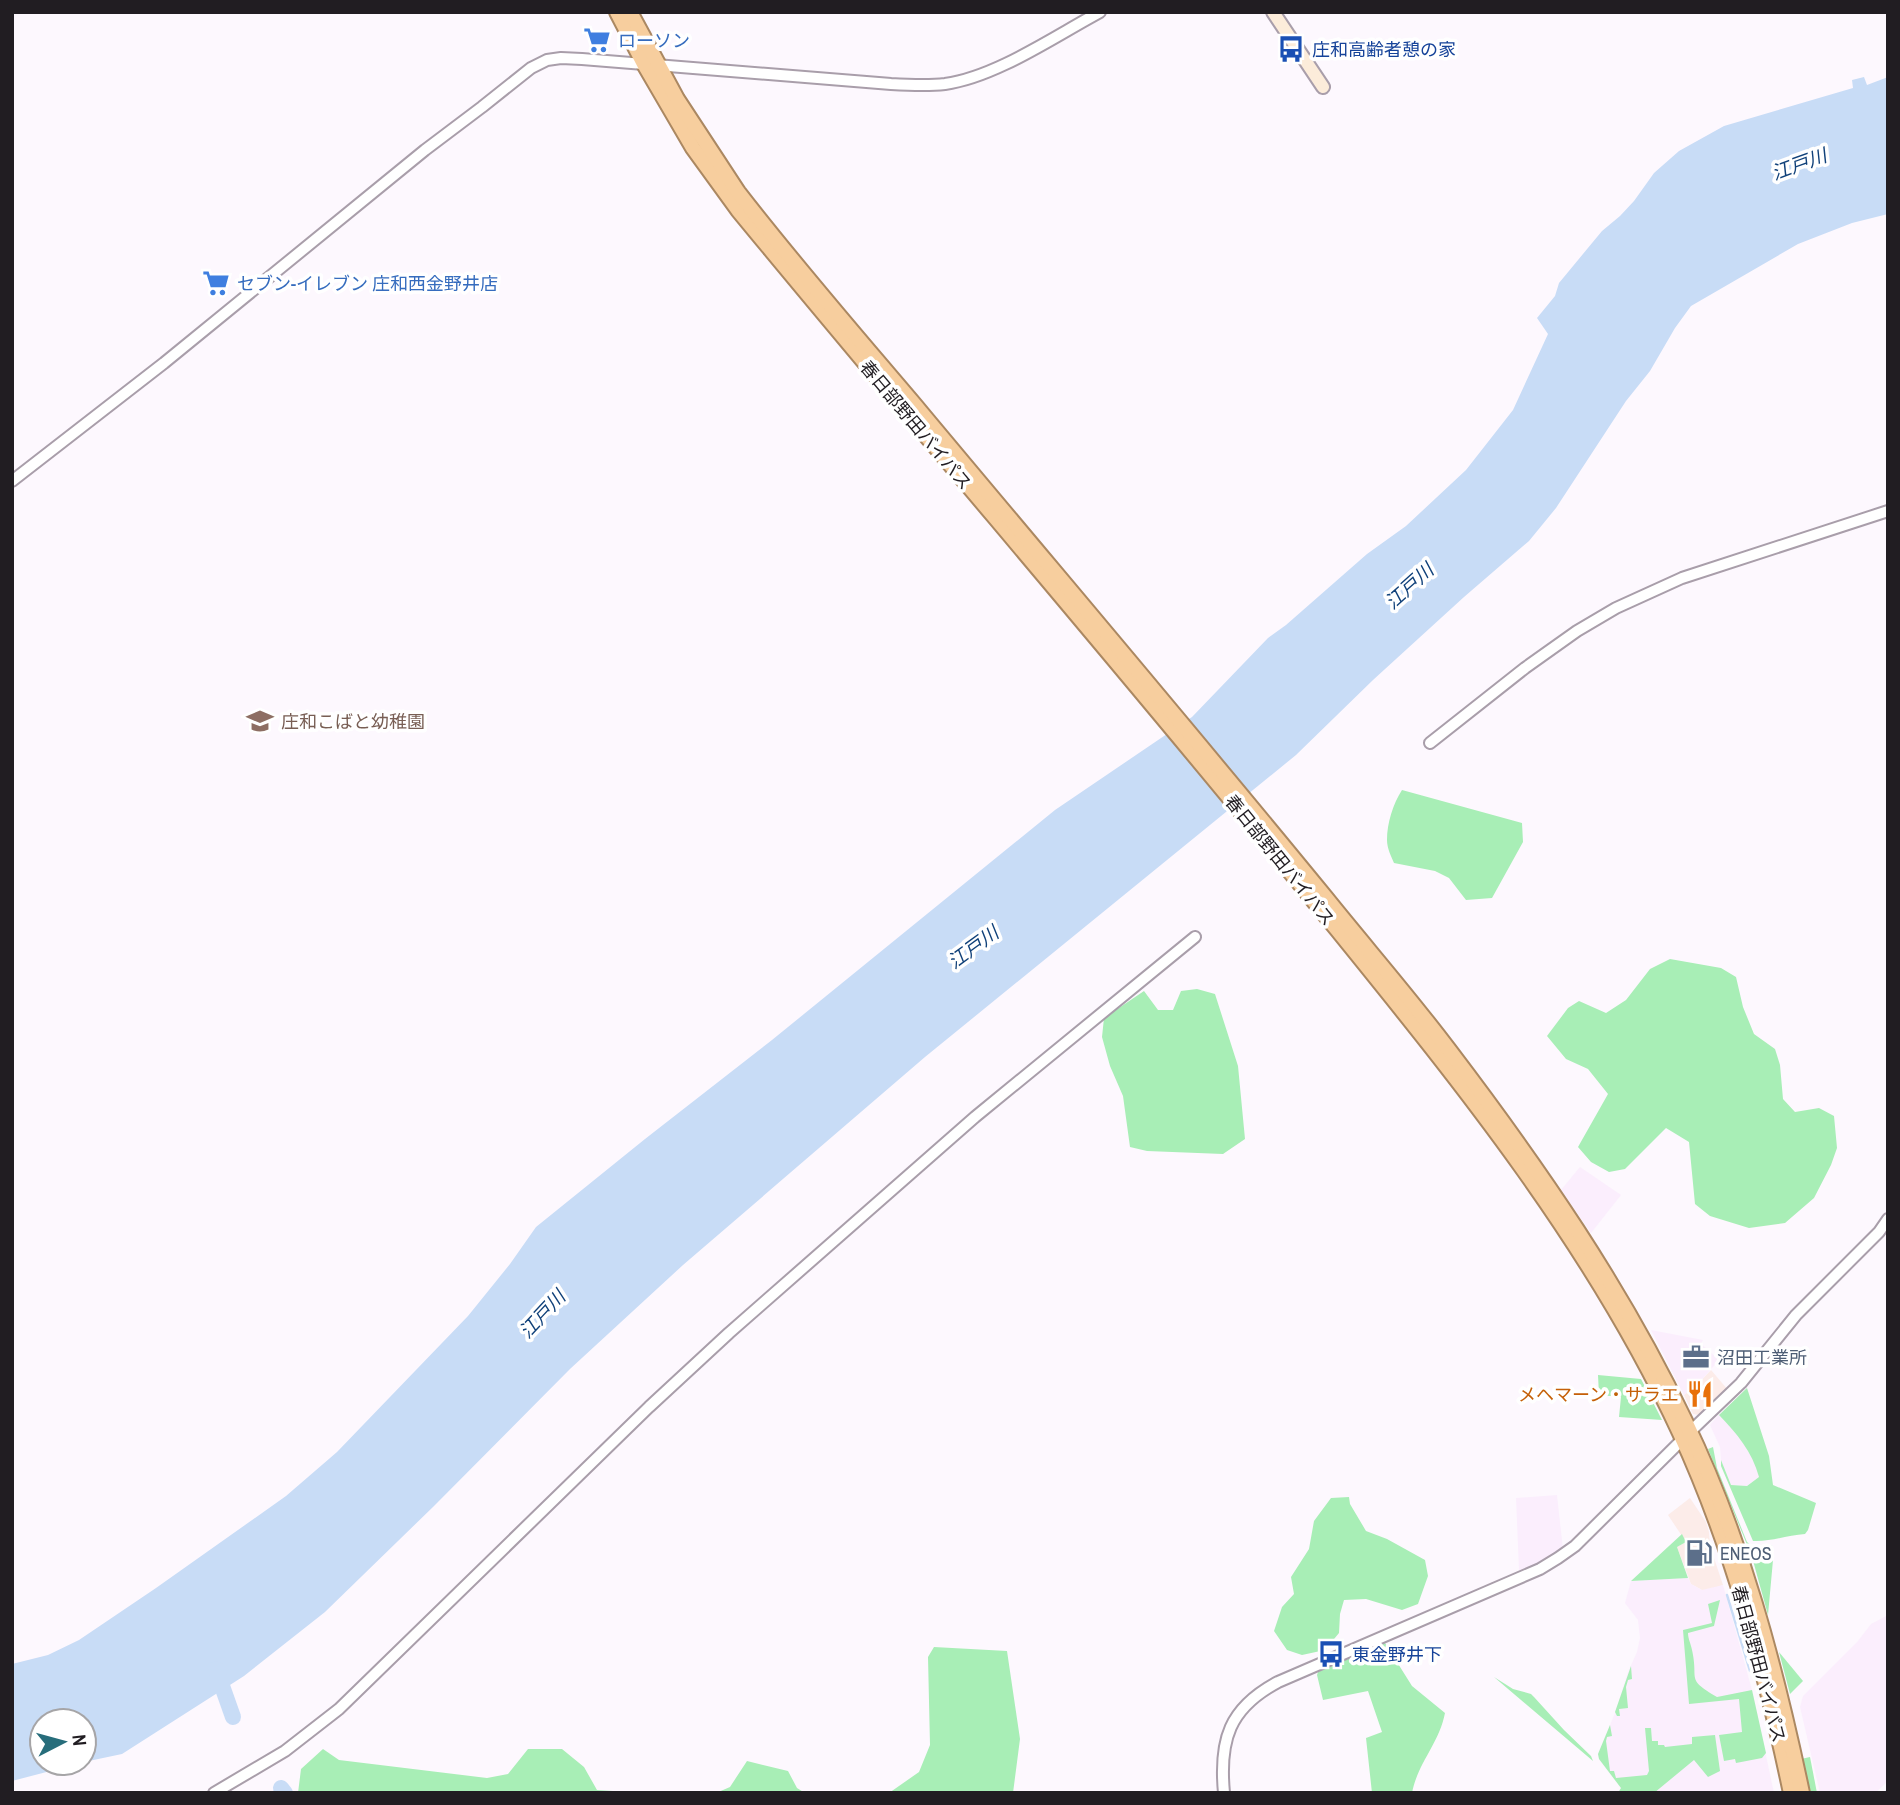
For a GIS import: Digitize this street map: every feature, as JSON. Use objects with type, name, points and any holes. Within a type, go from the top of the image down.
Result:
[{"type":"highway","name":"春日部野田バイパス","points":[[617,12],[651,65],[700,159],[738,210],[1447,1047],[1589,1245],[1642,1335],[1686,1435],[1723,1508],[1746,1571],[1784,1708],[1802,1793]]},
{"type":"highway","name":"春日部野田バイパス","points":[[631,12],[651,65]]},
{"type":"highway","name":"春日部野田バイパス","points":[[1686,1435],[1754,1634],[1791,1793]]},
{"type":"main road","points":[[1273,12],[1323,87]]},
{"type":"street","points":[[12,481],[164,363],[406,165],[531,68],[547,60],[561,58],[915,86],[945,84],[998,68],[1100,12]]},
{"type":"street","points":[[1430,743],[1534,661],[1616,608],[1682,578],[1888,512]]},
{"type":"street","points":[[214,1793],[277,1756],[332,1715],[649,1407],[729,1334],[975,1117],[1195,937]]},
{"type":"street","points":[[1224,1793],[1222,1757],[1230,1729],[1248,1703],[1262,1691],[1540,1569],[1558,1558],[1593,1530],[1751,1373],[1796,1315],[1879,1232],[1888,1219]]},
{"type":"shaded area","points":[[1580,1167],[1621,1195],[1591,1233],[1561,1190]]},
{"type":"shaded area","points":[[1651,1330],[1703,1340],[1701,1344],[1719,1360],[1697,1385],[1684,1395]]},
{"type":"shaded area","points":[[1711,1370],[1728,1390],[1699,1415],[1693,1414],[1684,1395]]},
{"type":"shaded area","points":[[1719,1415],[1740,1437],[1754,1460],[1759,1477],[1747,1486],[1731,1485],[1721,1460],[1720,1447],[1710,1425]]},
{"type":"shaded area","points":[[1557,1495],[1563,1549],[1553,1557],[1519,1570],[1516,1498]]},
{"type":"shaded area","points":[[1690,1498],[1706,1522],[1710,1546],[1723,1585],[1708,1590],[1691,1584],[1677,1547],[1686,1542],[1668,1515]]},
{"type":"shaded area","points":[[1688,1578],[1691,1584],[1702,1590],[1723,1585],[1752,1690],[1774,1793],[1618,1793],[1621,1788],[1599,1759],[1598,1754],[1640,1638],[1638,1620],[1625,1603],[1631,1581]]},
{"type":"shaded area","points":[[1888,1615],[1888,1781],[1875,1793],[1820,1793],[1800,1707],[1803,1696],[1858,1641],[1871,1624]]},
{"type":"green space","points":[[1402,790],[1522,823],[1523,842],[1492,898],[1466,900],[1449,878],[1435,871],[1394,863],[1387,834],[1391,814]]},
{"type":"green space","points":[[1670,959],[1721,968],[1736,977],[1743,1007],[1754,1034],[1775,1049],[1780,1065],[1783,1099],[1795,1112],[1819,1108],[1834,1116],[1837,1148],[1831,1165],[1814,1198],[1785,1223],[1749,1228],[1710,1216],[1695,1204],[1689,1142],[1666,1128],[1625,1169],[1609,1172],[1591,1162],[1578,1147],[1608,1094],[1588,1069],[1566,1059],[1547,1036],[1568,1008],[1579,1001],[1606,1013],[1626,1000],[1650,969]]},
{"type":"green space","points":[[1197,989],[1215,994],[1238,1066],[1245,1139],[1223,1154],[1147,1151],[1130,1147],[1123,1096],[1110,1066],[1102,1037],[1104,1018],[1144,991],[1158,1010],[1173,1010],[1181,991]]},
{"type":"green space","points":[[1598,1375],[1641,1379],[1662,1420],[1619,1417],[1621,1397],[1599,1395]]},
{"type":"green space","points":[[1747,1388],[1769,1456],[1773,1485],[1816,1503],[1805,1534],[1753,1541],[1721,1466],[1721,1460],[1731,1485],[1747,1486],[1759,1477],[1743,1443],[1719,1415]]},
{"type":"green space","points":[[1713,1447],[1717,1468],[1747,1542],[1766,1551],[1772,1545],[1768,1615],[1752,1557],[1708,1449]]},
{"type":"green space","points":[[1349,1497],[1350,1504],[1366,1531],[1425,1560],[1428,1576],[1418,1604],[1402,1610],[1366,1599],[1344,1600],[1339,1633],[1325,1650],[1302,1655],[1287,1650],[1274,1631],[1282,1607],[1294,1594],[1291,1577],[1309,1549],[1314,1521],[1331,1498]]},
{"type":"green space","points":[[1682,1534],[1686,1542],[1677,1547],[1688,1578],[1631,1581]]},
{"type":"green space","points":[[1720,1600],[1714,1626],[1688,1635],[1695,1678],[1701,1686],[1717,1697],[1752,1690],[1766,1753],[1762,1758],[1736,1763],[1735,1759],[1724,1761],[1719,1735],[1742,1732],[1739,1699],[1689,1704],[1683,1630],[1712,1623],[1708,1604]]},
{"type":"green space","points":[[1385,1643],[1412,1686],[1445,1713],[1412,1793],[1372,1793],[1366,1738],[1382,1732],[1368,1691],[1323,1700],[1317,1675],[1318,1672]]},
{"type":"green space","points":[[934,1647],[1007,1651],[1020,1739],[1013,1793],[889,1793],[919,1772],[930,1745],[928,1657]]},
{"type":"green space","points":[[1779,1652],[1803,1681],[1790,1694]]},
{"type":"green space","points":[[1631,1666],[1632,1679],[1628,1680],[1626,1687],[1628,1708],[1619,1709],[1620,1716],[1617,1716],[1615,1712]]},
{"type":"green space","points":[[1494,1677],[1513,1689],[1531,1694],[1593,1761]]},
{"type":"green space","points":[[1610,1725],[1612,1736],[1607,1737],[1606,1741],[1610,1771],[1614,1771],[1616,1778],[1647,1775],[1649,1771],[1645,1728],[1651,1728],[1652,1741],[1658,1741],[1658,1745],[1665,1747],[1692,1744],[1692,1737],[1715,1735],[1720,1771],[1708,1777],[1694,1760],[1654,1793],[1618,1793],[1621,1788],[1598,1754]]},
{"type":"green space","points":[[323,1749],[339,1760],[487,1778],[508,1774],[528,1749],[562,1749],[584,1767],[597,1790],[645,1793],[298,1793],[301,1769]]},
{"type":"green space","points":[[1810,1757],[1817,1793],[1808,1793],[1801,1759]]},
{"type":"green space","points":[[747,1761],[788,1771],[797,1788],[805,1793],[716,1793],[730,1787]]},
{"type":"water","name":"江戸川","points":[[1864,77],[1867,85],[1888,77],[1888,214],[1852,223],[1798,244],[1691,306],[1556,508],[1529,541],[1373,680],[1296,755],[925,1057],[683,1265],[570,1369],[325,1612],[244,1676],[122,1754],[98,1759],[98,1707],[28,1707],[28,1777],[12,1781],[12,1664],[48,1655],[79,1640],[286,1496],[337,1452],[468,1316],[536,1227],[1055,810],[1192,717],[1268,638],[1367,554],[1406,526],[1466,470],[1513,410],[1548,334],[1537,318],[1555,296],[1559,283],[1602,231],[1634,201],[1654,173],[1679,151],[1724,126],[1853,88],[1852,80]]},
{"type":"waterway","points":[[1727,1595],[1750,1671]]},
{"type":"waterway","points":[[216,1669],[233,1717]]},
{"type":"waterway","points":[[281,1788],[285,1793]]},
{"type":"waterway","points":[[1885,1793],[1888,1790]]},
{"type":"place","name":"ローソン","points":[[597,40]]},
{"type":"place","name":"庄和高齢者憩の家","points":[[1291,49]]},
{"type":"place","name":"セブン-イレブン 庄和西金野井店","points":[[216,283]]},
{"type":"place","name":"庄和こばと幼稚園","points":[[260,721]]},
{"type":"place","name":"沼田工業所","points":[[1696,1357]]},
{"type":"place","name":"メヘマーン・サラエ","points":[[1700,1394]]},
{"type":"place","name":"ENEOS","points":[[1699,1553]]},
{"type":"place","name":"東金野井下","points":[[1331,1654]]}]
